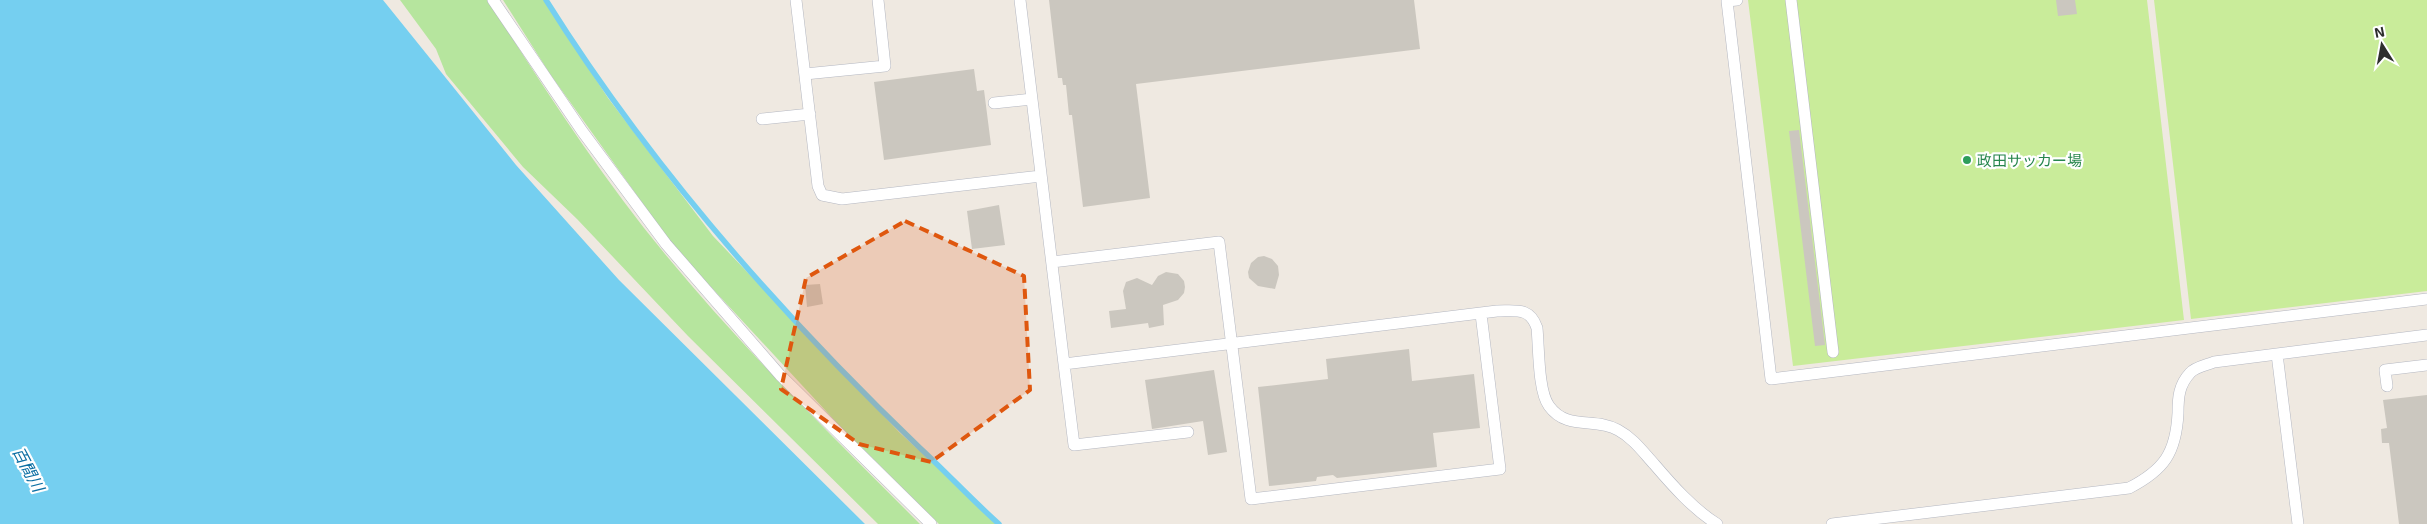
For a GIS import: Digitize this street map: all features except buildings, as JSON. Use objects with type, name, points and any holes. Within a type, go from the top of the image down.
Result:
[{"type":"lane","points":[[493,0],[582,131],[666,244],[780,375],[931,524]]},
{"type":"lane","points":[[796,0],[818,186],[822,196],[832,199],[852,198],[1041,176]]},
{"type":"lane","points":[[805,74],[885,66],[878,0]]},
{"type":"lane","points":[[1020,0],[1074,444],[1188,432]]},
{"type":"lane","points":[[1737,0],[1727,1],[1771,379],[2427,299]]},
{"type":"lane","points":[[1791,0],[1833,352]]},
{"type":"lane","points":[[994,103],[1032,99]]},
{"type":"lane","points":[[762,119],[810,114]]},
{"type":"lane","points":[[1052,262],[1219,242],[1251,499],[1500,469],[1482,314]]},
{"type":"lane","points":[[1064,364],[1482,314],[1511,311],[1529,314],[1534,318],[1537,328],[1543,392],[1548,406],[1560,417],[1574,423],[1605,424],[1626,435],[1700,512],[1717,524]]},
{"type":"lane","points":[[1832,524],[2129,488],[2149,478],[2168,459],[2175,441],[2179,390],[2191,372],[2214,362],[2427,335]]},
{"type":"lane","points":[[2277,354],[2298,524]]},
{"type":"lane","points":[[2387,386],[2385,370],[2427,365]]},
{"type":"highlighted area","points":[[905,221],[1024,276],[1030,390],[931,462],[859,444],[781,389],[806,278]]},
{"type":"green space","points":[[400,0],[488,0],[595,162],[665,254],[757,359],[920,524],[878,524],[688,336],[577,219],[523,167],[446,74],[436,49]]},
{"type":"green space","points":[[503,0],[544,0],[608,98],[713,236],[899,432],[999,524],[939,524],[837,423],[674,247],[550,74]]},
{"type":"green space","name":"政田サッカー場","points":[[1748,0],[2147,0],[2184,320],[1793,366]]},
{"type":"green space","points":[[2154,0],[2427,0],[2427,291],[2191,319]]},
{"type":"water","name":"百間川","points":[[0,0],[383,0],[516,165],[619,280],[865,524],[0,524]]},
{"type":"waterway","points":[[546,0],[628,121],[719,236],[767,291],[868,397],[999,524]]},
{"type":"place","name":"政田サッカー場","points":[[1967,160]]}]
